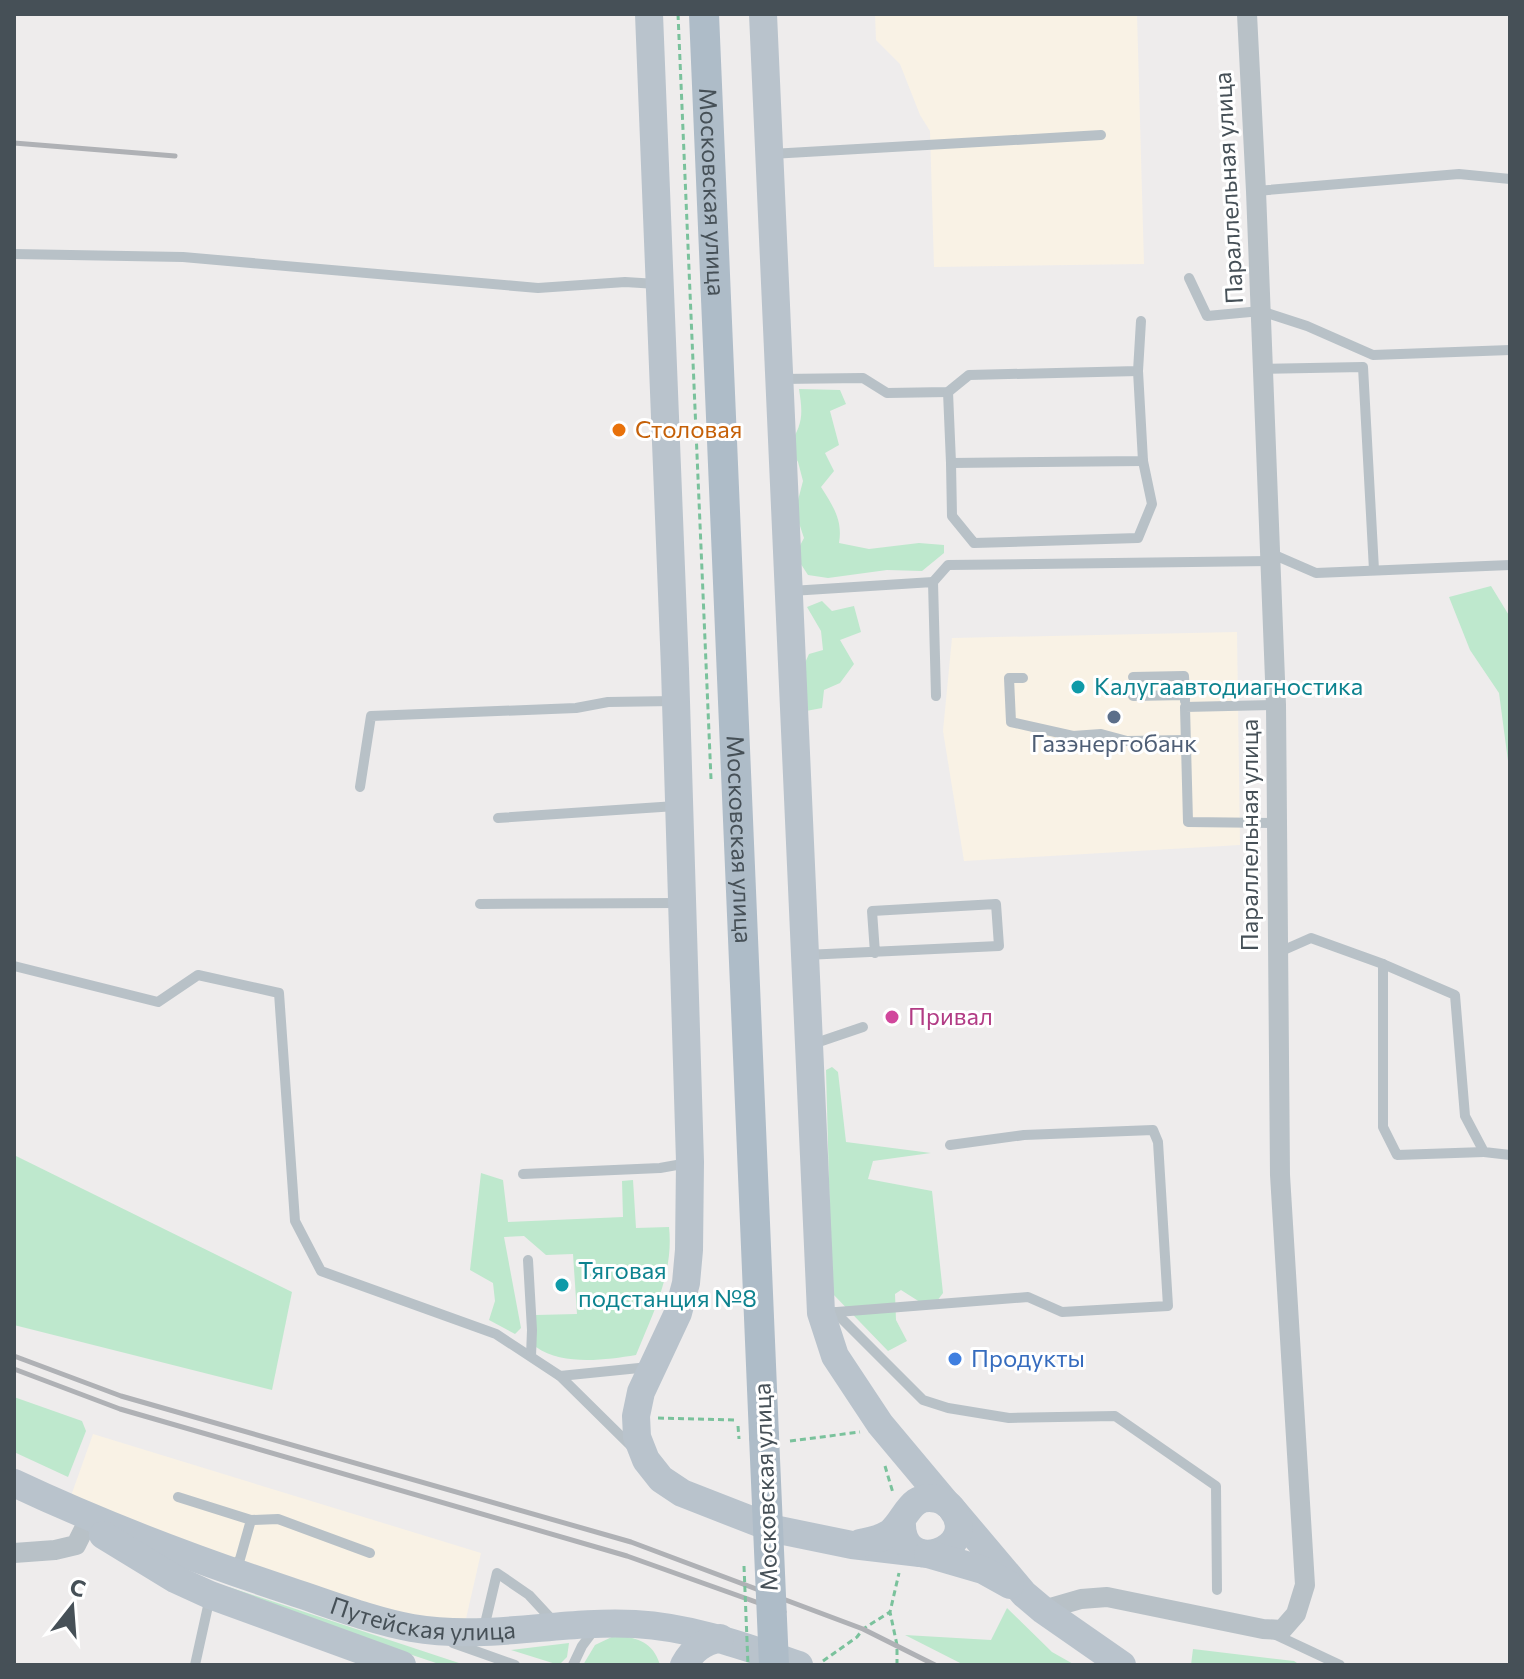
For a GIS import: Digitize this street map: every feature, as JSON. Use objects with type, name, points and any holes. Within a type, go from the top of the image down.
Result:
[{"type":"main road","points":[[649,14],[675,669],[690,1162],[686,1283],[678,1313],[641,1392],[636,1416],[637,1437],[646,1460],[661,1479],[682,1493],[774,1529],[983,1570],[1122,1665]]},
{"type":"main road","name":"Московская улица","points":[[704,14],[774,1665]]},
{"type":"main road","points":[[763,14],[803,955],[829,1313],[835,1356],[880,1424],[1034,1602]]},
{"type":"main road","points":[[880,1424],[906,1496],[903,1536],[916,1559]]},
{"type":"main road","name":"Путейская улица","points":[[14,1483],[230,1571],[352,1612],[410,1627],[483,1634],[558,1626],[636,1624],[728,1636],[799,1665]]},
{"type":"main road","points":[[852,1545],[876,1540],[889,1533],[910,1506],[924,1498],[940,1500],[950,1506],[958,1524],[955,1540],[944,1551],[916,1559]]},
{"type":"main road","name":"Путейская улица","points":[[60,1504],[86,1525],[175,1579],[210,1595],[402,1665]]},
{"type":"main road","points":[[684,1665],[690,1653],[703,1643],[728,1636]]},
{"type":"street","name":"Параллельная улица","points":[[1247,14],[1276,705],[1280,1175],[1305,1585],[1296,1614],[1282,1630],[1263,1629]]},
{"type":"street","points":[[14,1553],[76,1545],[86,1525]]},
{"type":"street","points":[[1034,1602],[1107,1597],[1263,1629]]},
{"type":"lane","points":[[769,154],[1101,135]]},
{"type":"lane","points":[[1256,191],[1459,174],[1510,179]]},
{"type":"lane","points":[[14,254],[183,257],[538,288],[625,282],[659,285]]},
{"type":"lane","points":[[1189,278],[1207,316],[1261,311],[1307,326],[1373,355],[1510,350]]},
{"type":"lane","points":[[948,392],[952,516],[974,543],[1138,538],[1152,504],[1143,461],[1138,371],[1141,321]]},
{"type":"lane","points":[[1263,369],[1363,367],[1374,570]]},
{"type":"lane","points":[[779,379],[863,378],[887,393],[948,392],[969,375],[1138,371]]},
{"type":"lane","points":[[951,463],[1143,461]]},
{"type":"lane","points":[[936,696],[933,582],[948,565],[1270,557],[1316,573],[1510,565]]},
{"type":"lane","points":[[789,592],[933,582]]},
{"type":"lane","points":[[1133,677],[1184,676],[1188,822],[1275,823]]},
{"type":"lane","points":[[1023,678],[1009,678],[1011,722],[1073,736],[1101,734],[1127,741],[1186,740]]},
{"type":"lane","points":[[1133,696],[1185,695]]},
{"type":"lane","points":[[1010,697],[1024,696]]},
{"type":"lane","points":[[360,787],[371,716],[674,701]]},
{"type":"lane","points":[[1185,707],[1276,705]]},
{"type":"lane","points":[[498,818],[678,806]]},
{"type":"lane","points":[[480,904],[681,903]]},
{"type":"lane","points":[[803,955],[875,953],[999,946],[996,904],[872,911],[875,953]]},
{"type":"lane","points":[[1277,953],[1311,938],[1455,995],[1465,1116],[1484,1152]]},
{"type":"lane","points":[[1383,964],[1383,1127],[1397,1155],[1484,1152],[1510,1155]]},
{"type":"lane","points":[[14,966],[158,1002],[198,975],[279,993],[295,1221],[321,1271],[496,1334],[560,1376],[646,1460]]},
{"type":"lane","points":[[808,1046],[863,1027]]},
{"type":"lane","points":[[829,1313],[1028,1297],[1062,1312],[1168,1306],[1158,1142],[1153,1130],[1024,1135],[950,1145]]},
{"type":"lane","points":[[523,1174],[660,1168],[690,1162]]},
{"type":"lane","points":[[528,1260],[531,1356]]},
{"type":"lane","points":[[829,1313],[923,1400],[948,1408],[1009,1418],[1115,1416],[1216,1486],[1217,1590]]},
{"type":"lane","points":[[560,1376],[651,1367]]},
{"type":"lane","points":[[178,1497],[251,1520],[278,1519],[370,1553]]},
{"type":"lane","points":[[230,1571],[240,1559],[251,1520]]},
{"type":"lane","points":[[483,1634],[497,1573],[529,1595],[558,1626]]},
{"type":"lane","points":[[195,1665],[210,1595]]},
{"type":"lane","points":[[573,1665],[597,1625]]},
{"type":"lane","points":[[410,1627],[515,1665]]},
{"type":"lane","points":[[1263,1629],[1340,1665]]},
{"type":"path","points":[[678,14],[711,781]]},
{"type":"path","points":[[650,1417],[738,1420],[764,1434],[846,1435]]},
{"type":"path","points":[[825,1665],[821,1663],[836,1650],[890,1612],[916,1559]]},
{"type":"path","points":[[890,1612],[897,1645],[897,1665]]},
{"type":"path","points":[[728,1636],[750,1638]]},
{"type":"shaded area","points":[[875,14],[1137,14],[1144,264],[934,267],[930,131],[920,115],[900,64],[876,40]]},
{"type":"shaded area","points":[[1237,632],[1240,845],[964,861],[943,731],[952,638]]},
{"type":"shaded area","points":[[93,1434],[481,1553],[465,1623],[393,1612],[233,1562],[71,1496]]},
{"type":"green space","points":[[799,389],[840,390],[846,404],[830,411],[839,445],[825,453],[834,471],[821,487],[838,520],[839,543],[869,549],[919,543],[944,545],[944,553],[922,571],[887,570],[828,578],[808,575],[795,555],[804,538],[797,504],[803,481],[798,462],[789,446],[801,419]]},
{"type":"green space","points":[[1491,586],[1510,617],[1510,776],[1499,693],[1470,650],[1449,597]]},
{"type":"green space","points":[[822,601],[832,611],[854,606],[861,632],[840,640],[854,664],[840,683],[824,690],[822,708],[806,711],[798,678],[809,654],[823,650],[821,631],[807,607]]},
{"type":"green space","points":[[832,1067],[838,1072],[846,1142],[931,1153],[873,1161],[868,1179],[932,1191],[943,1293],[931,1309],[901,1290],[895,1294],[896,1320],[907,1341],[888,1351],[832,1293],[826,1070]]},
{"type":"green space","points":[[14,1155],[292,1292],[272,1390],[14,1325]]},
{"type":"green space","points":[[481,1173],[503,1180],[508,1222],[623,1217],[622,1181],[633,1180],[636,1228],[669,1227],[670,1244],[661,1292],[636,1355],[598,1360],[571,1359],[536,1347],[536,1315],[577,1314],[573,1254],[546,1255],[524,1236],[504,1237],[521,1328],[515,1334],[489,1320],[495,1301],[493,1283],[470,1270]]},
{"type":"green space","points":[[14,1397],[82,1421],[86,1431],[68,1477],[14,1452]]},
{"type":"green space","points":[[229,1587],[465,1665],[442,1665],[242,1598]]},
{"type":"green space","points":[[1007,1608],[1052,1652],[1075,1665],[964,1665],[905,1635],[991,1640]]},
{"type":"green space","points":[[616,1635],[644,1642],[660,1665],[583,1665],[595,1645]]},
{"type":"green space","points":[[569,1643],[567,1657],[559,1665],[511,1650]]},
{"type":"green space","points":[[1193,1649],[1294,1661],[1300,1665],[1191,1665]]},
{"type":"railway","points":[[14,143],[175,156]]},
{"type":"railway","points":[[14,1356],[121,1396],[631,1542],[863,1629],[935,1665]]},
{"type":"railway","points":[[14,1369],[120,1409],[627,1556],[784,1612]]},
{"type":"place","name":"Столовая","points":[[619,430]]},
{"type":"place","name":"Калугаавтодиагностика","points":[[1078,687]]},
{"type":"place","name":"Газэнергобанк","points":[[1114,717]]},
{"type":"place","name":"Привал","points":[[892,1017]]},
{"type":"place","name":"Тяговая подстанция №8","points":[[562,1285]]},
{"type":"place","name":"Продукты","points":[[955,1359]]}]
